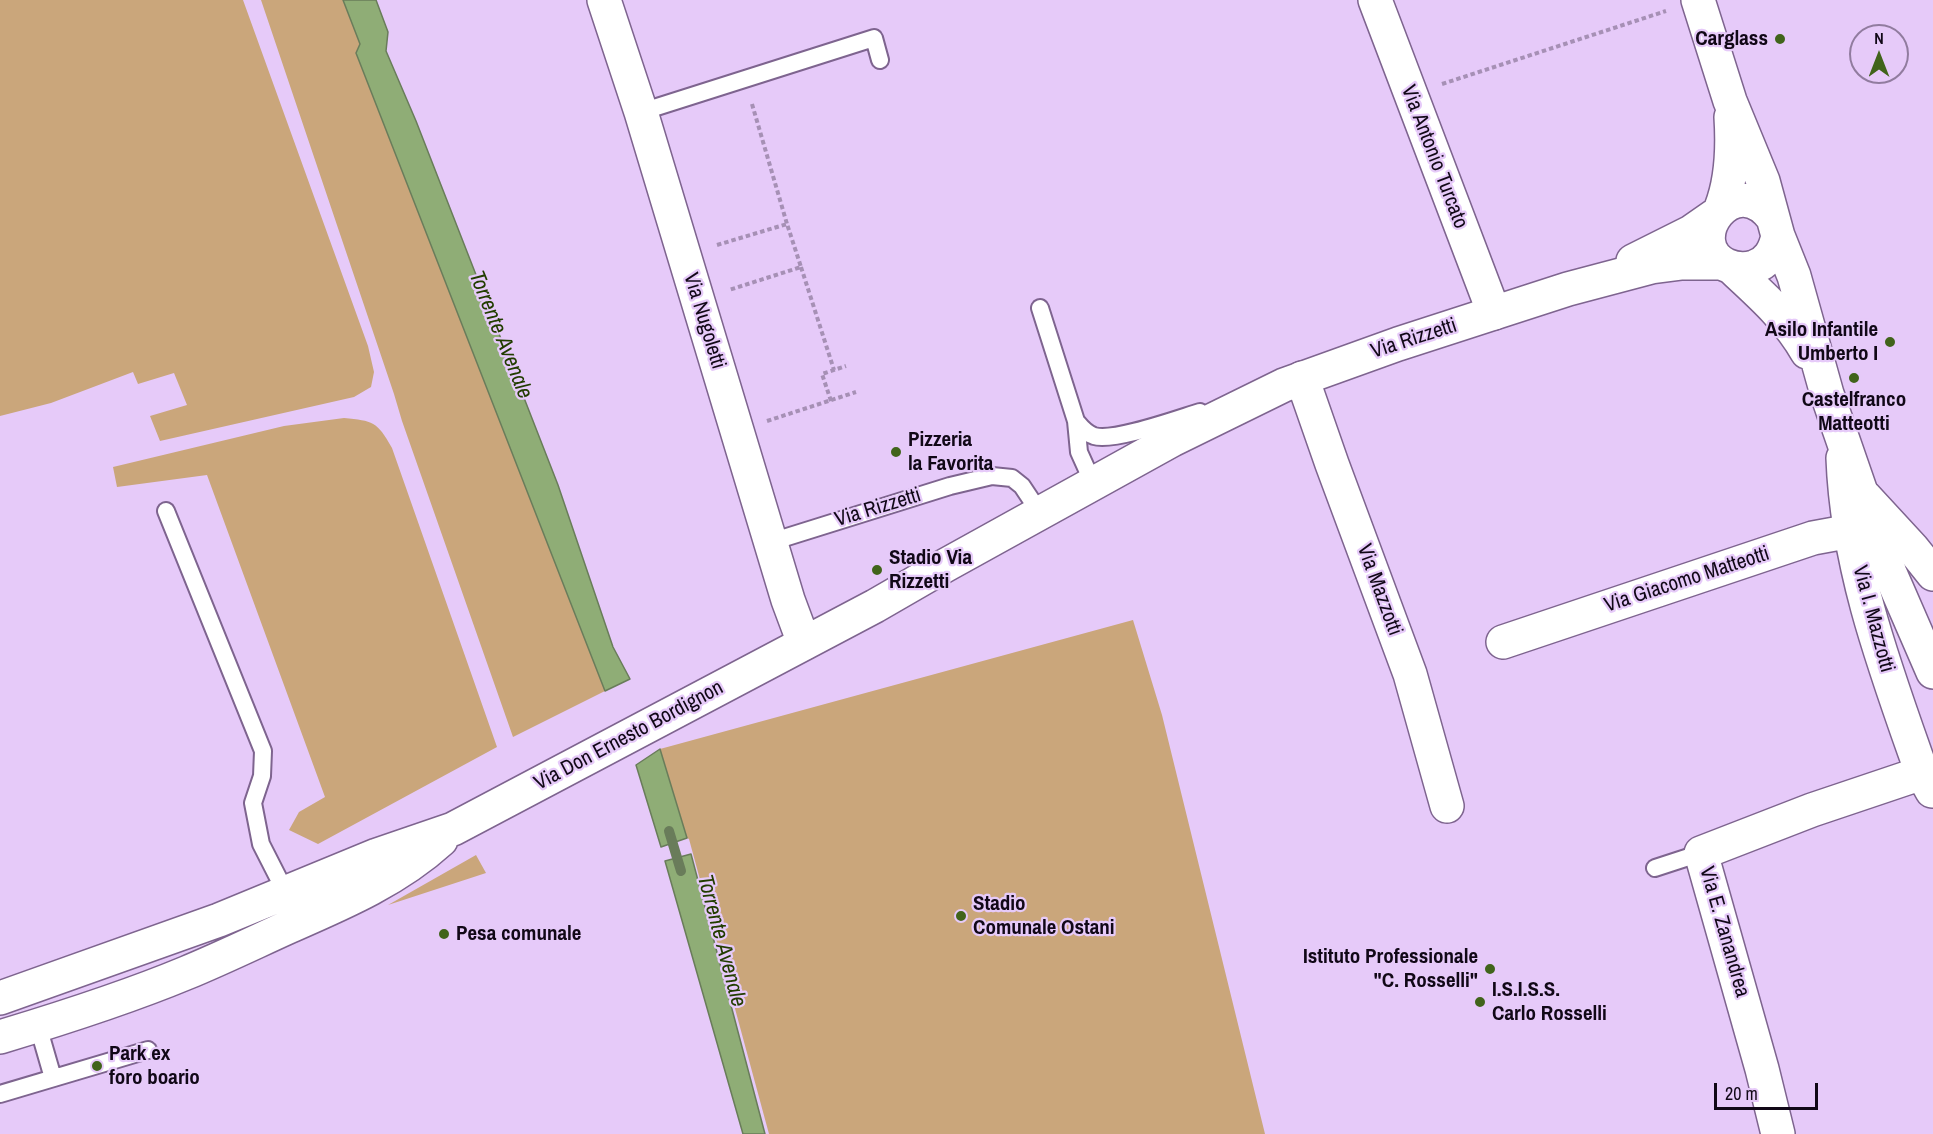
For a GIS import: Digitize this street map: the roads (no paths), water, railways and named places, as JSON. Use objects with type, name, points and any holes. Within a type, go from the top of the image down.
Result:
[{"type":"street","name":"Via Nugoletti","points":[[604,0],[788,600],[804,642]]},
{"type":"street","name":"Via Antonio Turcato","points":[[1376,0],[1494,313]]},
{"type":"street","points":[[1698,0],[1730,101],[1763,181],[1775,227],[1794,276],[1827,394],[1863,495],[1862,529],[1890,573],[1933,672]]},
{"type":"street","points":[[1730,101],[1730,167],[1726,195],[1710,224],[1709,241],[1712,249],[1727,265],[1760,291],[1797,336],[1827,394]]},
{"type":"street","points":[[1717,212],[1736,201],[1753,202],[1761,205],[1775,227],[1772,254],[1758,266],[1740,269],[1727,265]]},
{"type":"street","name":"Via Rizzetti","points":[[1568,289],[1648,254],[1691,232],[1717,212]]},
{"type":"street","name":"Via Rizzetti","points":[[804,642],[875,606],[1172,440],[1262,395],[1302,378],[1568,289],[1651,267],[1682,263],[1727,265]]},
{"type":"street","name":"Via Mazzotti","points":[[1302,378],[1410,674],[1447,806]]},
{"type":"street","name":"Via I. Mazzotti","points":[[1843,438],[1845,484],[1862,529],[1874,636],[1928,783]]},
{"type":"street","points":[[1863,495],[1933,574]]},
{"type":"street","name":"Via Giacomo Matteotti","points":[[1503,642],[1813,538],[1862,529]]},
{"type":"street","name":"Via Don Ernesto Bordignon","points":[[294,907],[377,855],[453,829],[804,642]]},
{"type":"street","name":"Via E. Zanandrea","points":[[1778,1134],[1701,853],[1812,810],[1928,783]]},
{"type":"street","points":[[0,998],[219,920],[294,907]]},
{"type":"street","points":[[0,1037],[178,977],[294,907]]},
{"type":"street","points":[[38,1026],[43,1005],[51,999],[87,986],[98,976],[105,961]]},
{"type":"street","points":[[0,1015],[21,1012],[30,1014],[38,1026]]},
{"type":"lane","points":[[640,112],[874,38],[880,60]]},
{"type":"lane","points":[[1040,308],[1076,421],[1079,452],[1093,483]]},
{"type":"lane","name":"Via Rizzetti","points":[[1076,421],[1093,436],[1116,436],[1262,395]]},
{"type":"lane","name":"Via Rizzetti","points":[[771,542],[950,486],[992,476],[1012,478],[1022,486],[1040,513]]},
{"type":"lane","points":[[166,511],[264,751],[262,776],[253,803],[261,844],[294,907]]},
{"type":"lane","points":[[1655,868],[1701,853]]},
{"type":"lane","points":[[38,1026],[52,1078]]},
{"type":"lane","points":[[0,1094],[148,1050]]},
{"type":"waterway","name":"Torrente Avenale","points":[[669,831],[681,871]]},
{"type":"place","name":"Carglass","points":[[1780,39]]},
{"type":"place","name":"Asilo Infantile Umberto I","points":[[1890,342]]},
{"type":"place","name":"Castelfranco Matteotti","points":[[1854,378]]},
{"type":"place","name":"Pizzeria la Favorita","points":[[896,452]]},
{"type":"place","name":"Stadio Via Rizzetti","points":[[877,570]]},
{"type":"place","name":"Stadio Comunale Ostani","points":[[961,916]]},
{"type":"place","name":"Pesa comunale","points":[[444,934]]},
{"type":"place","name":"Istituto Professionale \"C. Rosselli\"","points":[[1490,969]]},
{"type":"place","name":"I.S.I.S.S. Carlo Rosselli","points":[[1480,1002]]},
{"type":"place","name":"Park ex foro boario","points":[[97,1066]]}]
